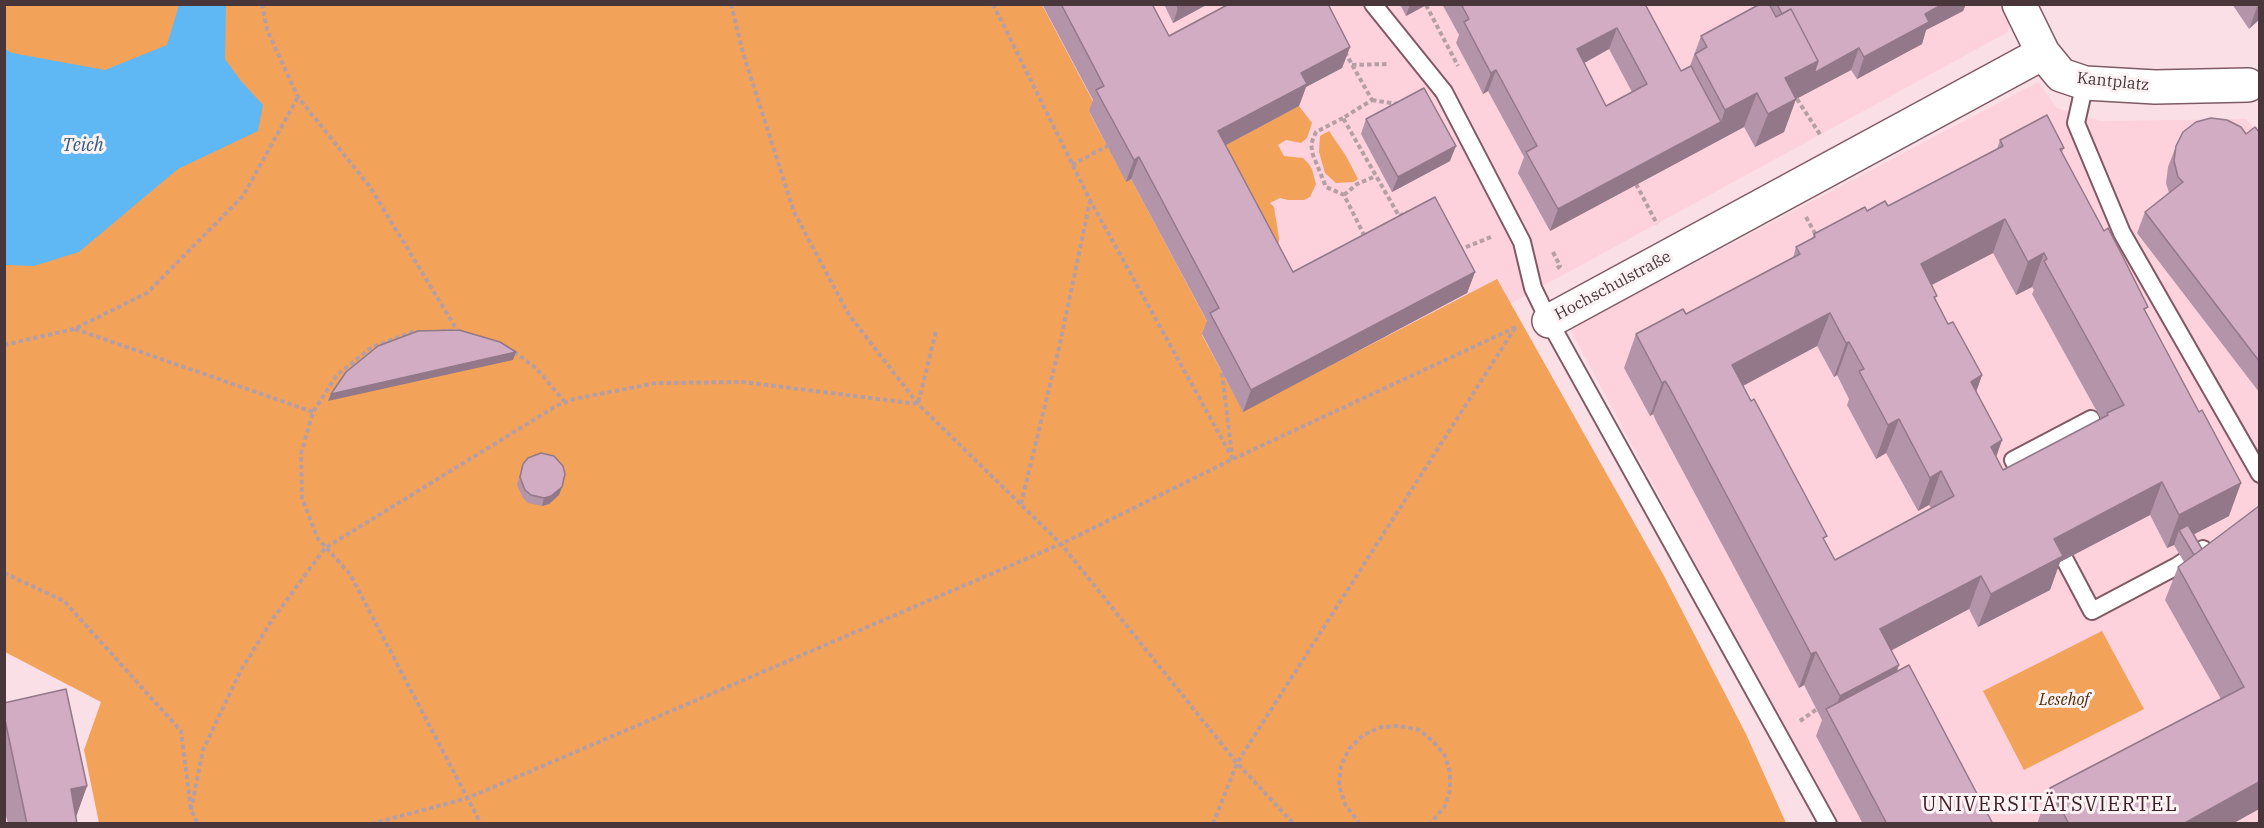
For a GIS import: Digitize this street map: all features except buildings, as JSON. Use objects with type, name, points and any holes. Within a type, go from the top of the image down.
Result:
[{"type":"street","name":"Kantplatz","points":[[2019,4],[2043,53],[2061,75],[2085,83],[2155,87],[2256,87]]},
{"type":"street","name":"Hochschulstraße","points":[[1549,321],[2043,53]]},
{"type":"lane","points":[[1373,4],[1444,92],[1522,242],[1533,288],[1549,321]]},
{"type":"lane","points":[[2085,83],[2076,123],[2122,233],[2259,474]]},
{"type":"lane","name":"Hochschulstraße","points":[[1549,321],[1828,824]]},
{"type":"lane","points":[[2027,485],[2013,460],[2091,419]]},
{"type":"lane","points":[[2065,560],[2092,611],[2177,566],[2214,542]]},
{"type":"path","points":[[262,4],[267,30],[298,98],[370,187],[456,330]]},
{"type":"path","points":[[731,4],[743,53],[794,212],[849,315],[918,404],[1061,544],[1237,763],[1294,824]]},
{"type":"path","points":[[993,4],[1090,200],[1233,459]]},
{"type":"path","points":[[1344,50],[1372,100]]},
{"type":"path","points":[[4,345],[74,329],[147,293],[243,196],[298,98]]},
{"type":"path","points":[[1797,99],[1839,164]]},
{"type":"path","points":[[1366,238],[1344,195],[1326,187],[1318,173],[1311,144],[1316,132],[1372,100],[1399,105],[1402,112]]},
{"type":"path","points":[[1343,118],[1399,216],[1408,212],[1412,219]]},
{"type":"path","points":[[1072,165],[1115,142]]},
{"type":"path","points":[[1344,195],[1357,184],[1376,176]]},
{"type":"path","points":[[1636,184],[1644,200]]},
{"type":"path","points":[[1020,504],[1059,348],[1090,200]]},
{"type":"path","points":[[1455,252],[1514,229]]},
{"type":"path","points":[[1815,234],[1821,244]]},
{"type":"path","points":[[1458,240],[1462,248]]},
{"type":"path","points":[[370,824],[468,798],[1061,544],[1233,459],[1516,327],[1549,321]]},
{"type":"path","points":[[1213,824],[1237,763],[1516,327]]},
{"type":"path","points":[[74,329],[313,412]]},
{"type":"path","points":[[435,331],[456,330],[467,333]]},
{"type":"path","points":[[918,404],[936,331]]},
{"type":"path","points":[[424,332],[413,332],[372,347],[337,375],[313,412],[301,454],[302,498],[318,539],[350,574],[481,824]]},
{"type":"path","points":[[509,348],[536,368],[564,401]]},
{"type":"path","points":[[1224,366],[1228,375]]},
{"type":"path","points":[[1222,373],[1233,459]]},
{"type":"path","points":[[191,810],[203,750],[241,670],[272,620],[325,548],[564,401],[656,383],[743,382],[918,404]]},
{"type":"path","points":[[4,573],[64,601],[181,731],[191,810],[198,824]]},
{"type":"path","points":[[1360,824],[1354,822],[1345,804],[1340,786],[1341,766],[1349,749],[1363,735],[1381,728],[1400,726],[1419,730],[1434,742],[1445,756],[1450,772],[1450,790],[1445,806],[1430,824]]},
{"type":"shaded area","points":[[1042,5],[2012,5],[2008,32],[1510,304],[1497,279],[1243,412],[1089,111]]},
{"type":"shaded area","points":[[2038,82],[2057,108],[2101,121],[2246,119],[2260,136],[2259,823],[1834,823],[1570,329]]},
{"type":"green space","points":[[4,5],[1042,5],[1096,107],[1089,111],[1096,125],[1126,181],[1131,179],[1211,329],[1202,335],[1243,411],[1497,279],[1663,574],[1746,734],[1786,823],[99,823],[84,750],[101,702],[5,652]]},
{"type":"green space","points":[[1299,106],[1312,123],[1307,138],[1301,143],[1286,140],[1278,145],[1284,156],[1303,158],[1308,163],[1316,184],[1310,197],[1304,200],[1280,198],[1270,203],[1274,207],[1279,238],[1276,277],[1211,153]]},
{"type":"green space","points":[[1329,131],[1358,179],[1354,182],[1336,183],[1325,173],[1319,152],[1320,136]]},
{"type":"green space","name":"Lesehof","points":[[2102,631],[2144,709],[2024,770],[1983,691]]},
{"type":"water","name":"Teich","points":[[179,5],[226,5],[225,59],[263,105],[258,131],[178,169],[79,252],[34,266],[5,265],[5,49],[12,53],[105,70],[167,45]]},
{"type":"district","name":"UNIVERSITÄTSVIERTEL","points":[[2050,805]]}]
